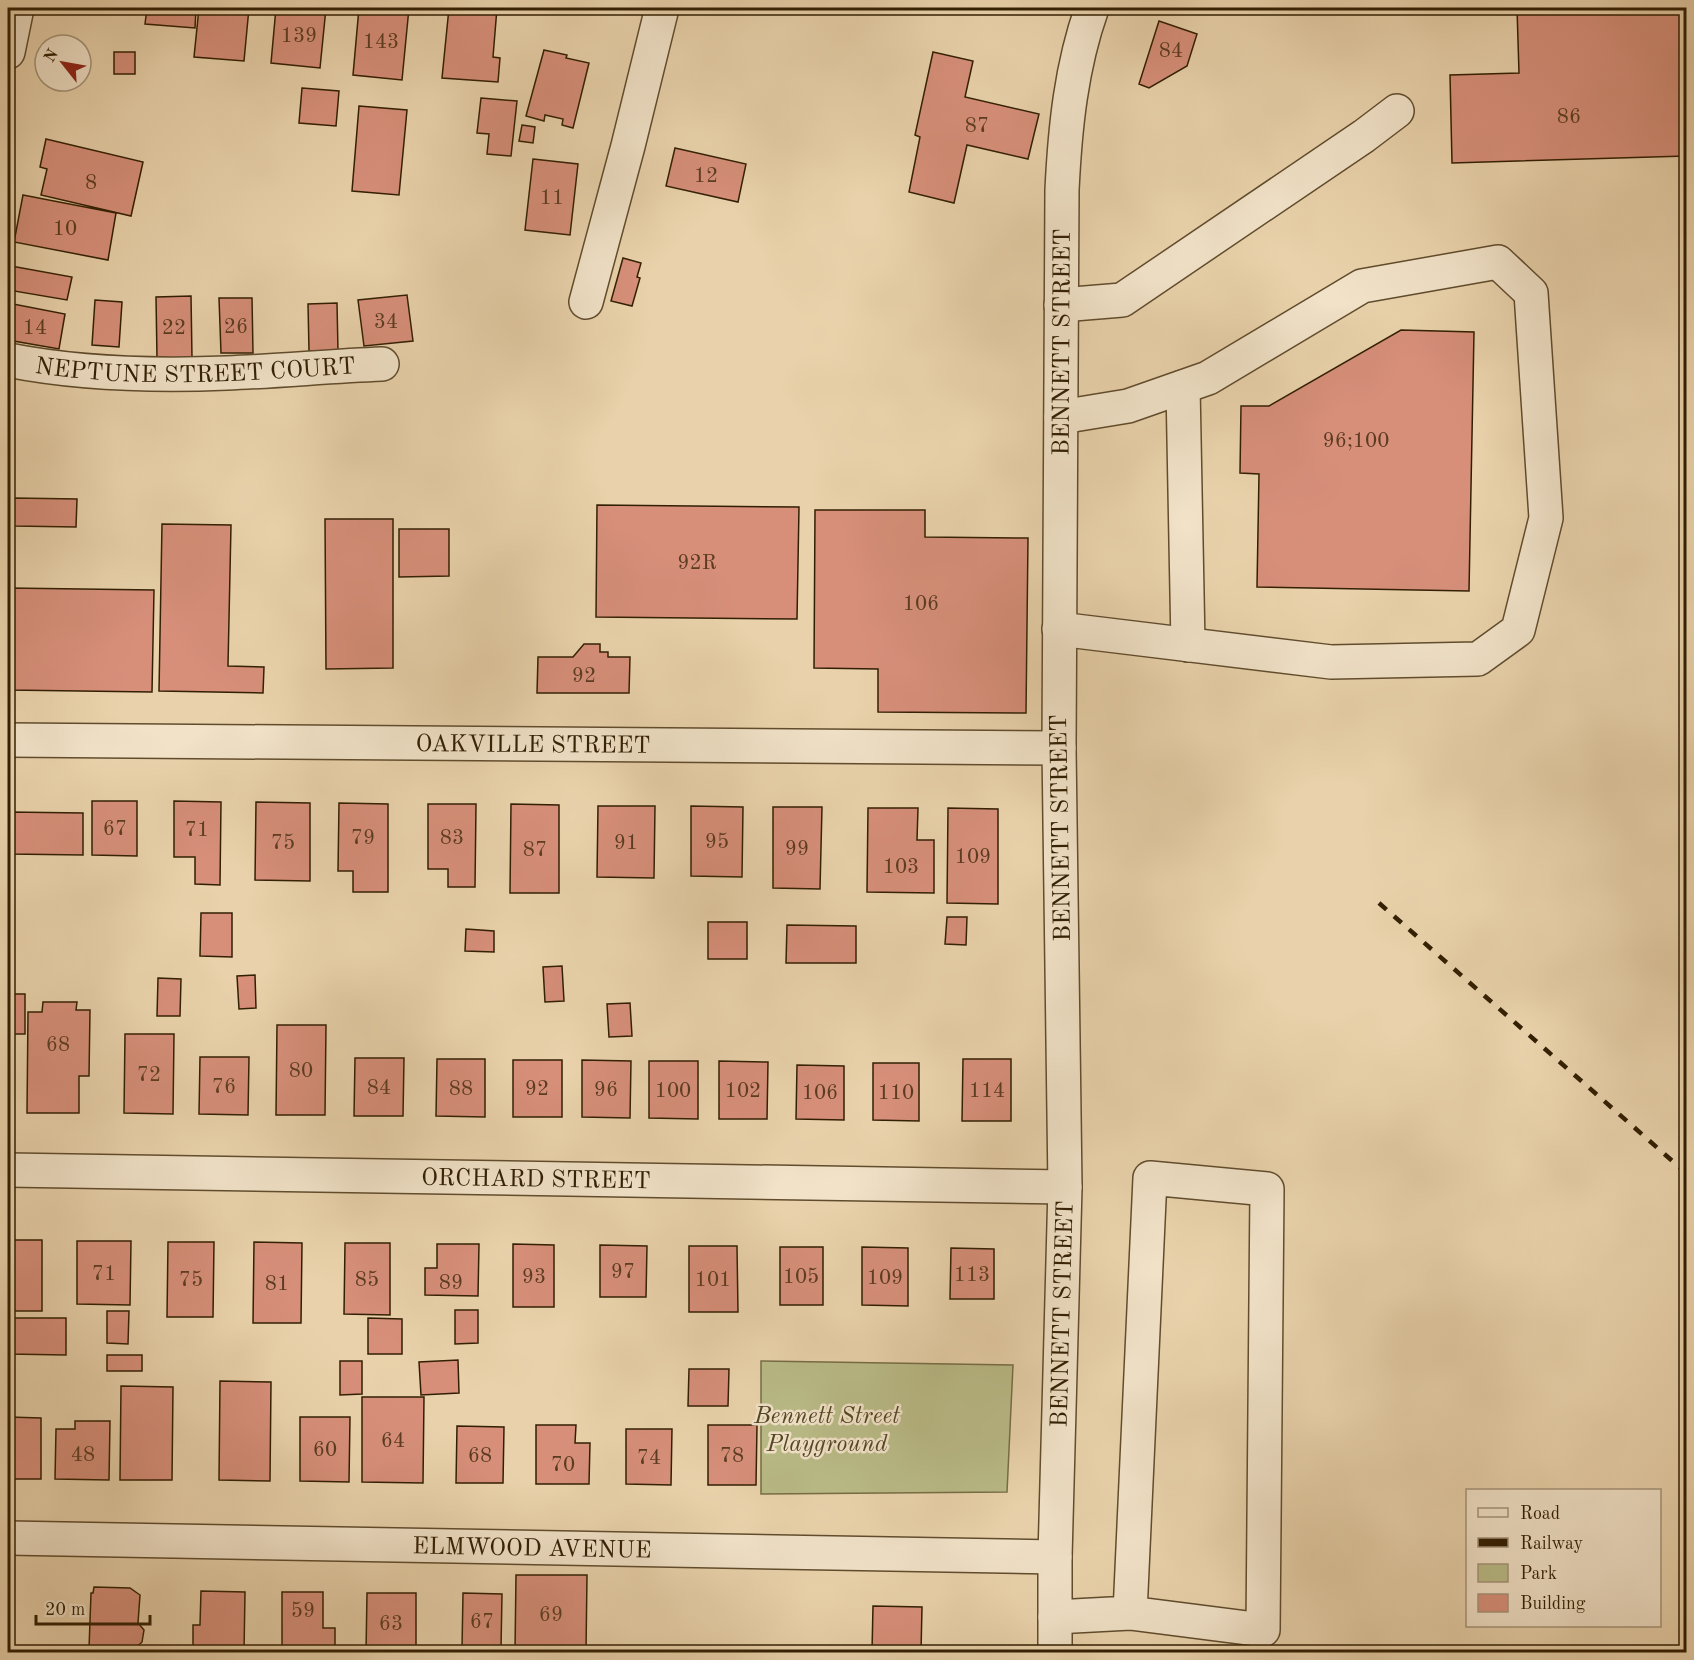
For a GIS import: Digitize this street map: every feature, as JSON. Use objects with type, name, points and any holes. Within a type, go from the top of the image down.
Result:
[{"type":"street","points":[[8,52],[17,8]]},
{"type":"street","points":[[586,302],[663,8]]},
{"type":"street","name":"BENNETT STREET","points":[[1055,1653],[1055,1557],[1065,1186],[1059,748],[1062,190],[1067,111],[1086,9]]},
{"type":"street","points":[[1061,304],[1122,300],[1397,111]]},
{"type":"street","points":[[1059,629],[1331,662],[1478,659],[1518,630],[1546,518],[1532,292],[1497,262],[1362,286],[1208,378],[1128,406],[1061,417]]},
{"type":"street","name":"NEPTUNE STREET COURT","points":[[8,360],[76,370],[170,374],[227,374],[382,364]]},
{"type":"street","points":[[1183,387],[1188,645]]},
{"type":"street","name":"OAKVILLE STREET","points":[[8,740],[1059,748]]},
{"type":"street","name":"ORCHARD STREET","points":[[8,1170],[1065,1186]]},
{"type":"street","points":[[1055,1617],[1130,1613],[1263,1630],[1268,1189],[1150,1178],[1130,1613]]},
{"type":"street","name":"ELMWOOD AVENUE","points":[[8,1538],[1055,1557]]},
{"type":"green space","name":"Bennett Street Playground","points":[[761,1361],[1013,1365],[1007,1492],[761,1494]]},
{"type":"building","points":[[147,8],[196,8],[195,28],[145,24]]},
{"type":"building","points":[[199,8],[249,8],[244,61],[194,57]]},
{"type":"building","points":[[276,8],[326,8],[320,68],[271,63]]},
{"type":"building","points":[[359,8],[409,8],[402,80],[353,75]]},
{"type":"building","points":[[449,8],[497,8],[493,57],[500,58],[498,82],[442,78]]},
{"type":"building","points":[[1517,8],[1686,8],[1686,156],[1452,163],[1450,75],[1519,73]]},
{"type":"building","points":[[1159,21],[1197,34],[1187,66],[1149,88],[1139,84]]},
{"type":"building","points":[[544,50],[589,63],[573,128],[562,125],[563,119],[545,115],[544,121],[526,116]]},
{"type":"building","points":[[114,52],[135,52],[135,74],[114,74]]},
{"type":"building","points":[[933,52],[973,61],[965,97],[1039,114],[1028,159],[967,145],[954,203],[909,192],[920,137],[915,135]]},
{"type":"building","points":[[302,88],[339,91],[336,126],[299,123]]},
{"type":"building","points":[[481,98],[517,101],[511,156],[487,154],[489,134],[477,133]]},
{"type":"building","points":[[359,106],[407,110],[399,195],[352,191]]},
{"type":"building","points":[[522,125],[535,127],[533,143],[519,141]]},
{"type":"building","points":[[46,139],[143,162],[131,216],[41,195],[47,169],[40,167]]},
{"type":"building","points":[[675,148],[746,164],[738,202],[666,186]]},
{"type":"building","points":[[533,159],[578,164],[570,235],[525,230]]},
{"type":"building","points":[[23,195],[116,213],[108,260],[14,242]]},
{"type":"building","points":[[623,258],[641,263],[637,277],[640,278],[632,306],[611,301]]},
{"type":"building","points":[[11,266],[72,277],[67,300],[8,290]]},
{"type":"building","points":[[407,295],[413,341],[364,346],[358,300]]},
{"type":"building","points":[[191,296],[192,358],[157,358],[156,297]]},
{"type":"building","points":[[219,298],[252,298],[253,353],[221,353]]},
{"type":"building","points":[[95,300],[122,302],[119,347],[92,345]]},
{"type":"building","points":[[8,303],[65,314],[59,349],[8,340]]},
{"type":"building","points":[[337,303],[338,351],[309,351],[308,304]]},
{"type":"building","points":[[1401,330],[1474,332],[1469,591],[1257,587],[1259,474],[1240,473],[1241,406],[1269,406]]},
{"type":"building","points":[[14,498],[77,499],[76,527],[14,526]]},
{"type":"building","points":[[597,505],[799,507],[797,619],[596,617]]},
{"type":"building","points":[[815,510],[925,510],[925,537],[1028,538],[1026,713],[878,712],[878,669],[814,668]]},
{"type":"building","points":[[325,519],[393,519],[393,668],[326,669]]},
{"type":"building","points":[[162,524],[231,525],[228,666],[264,667],[263,693],[159,691]]},
{"type":"building","points":[[399,529],[449,529],[449,576],[399,577]]},
{"type":"building","points":[[8,588],[154,590],[152,692],[8,690]]},
{"type":"building","points":[[584,644],[600,644],[600,652],[608,652],[608,657],[630,657],[629,693],[537,693],[538,657],[573,657]]},
{"type":"building","points":[[92,801],[137,801],[137,856],[92,855]]},
{"type":"building","points":[[174,801],[221,802],[220,885],[195,884],[195,857],[174,857]]},
{"type":"building","points":[[256,802],[310,803],[310,881],[255,880]]},
{"type":"building","points":[[339,803],[388,804],[388,892],[353,892],[353,871],[338,871]]},
{"type":"building","points":[[428,804],[476,804],[475,887],[448,887],[448,869],[428,869]]},
{"type":"building","points":[[511,804],[559,805],[559,893],[510,893]]},
{"type":"building","points":[[598,806],[655,806],[654,878],[597,877]]},
{"type":"building","points":[[691,806],[743,807],[742,877],[691,876]]},
{"type":"building","points":[[773,807],[822,807],[820,889],[773,888]]},
{"type":"building","points":[[868,808],[918,808],[917,840],[934,840],[934,893],[867,892]]},
{"type":"building","points":[[948,808],[998,809],[998,904],[947,903]]},
{"type":"building","points":[[9,812],[83,813],[83,855],[9,854]]},
{"type":"building","points":[[8,887],[12,887],[12,923],[8,923]]},
{"type":"building","points":[[201,913],[232,913],[232,957],[200,956]]},
{"type":"building","points":[[947,917],[967,917],[966,945],[945,944]]},
{"type":"building","points":[[708,922],[747,922],[747,959],[708,959]]},
{"type":"building","points":[[787,925],[856,926],[856,963],[786,963]]},
{"type":"building","points":[[466,929],[494,931],[494,952],[465,951]]},
{"type":"building","points":[[562,966],[564,1001],[545,1002],[543,967]]},
{"type":"building","points":[[255,975],[256,1008],[239,1009],[237,976]]},
{"type":"building","points":[[158,978],[181,979],[180,1016],[157,1016]]},
{"type":"building","points":[[8,994],[25,994],[25,1034],[8,1034]]},
{"type":"building","points":[[43,1002],[77,1002],[76,1010],[90,1010],[89,1076],[79,1076],[79,1113],[27,1113],[28,1012],[42,1012]]},
{"type":"building","points":[[630,1003],[632,1036],[609,1037],[607,1004]]},
{"type":"building","points":[[277,1025],[326,1025],[325,1115],[276,1115]]},
{"type":"building","points":[[125,1034],[174,1034],[173,1114],[124,1113]]},
{"type":"building","points":[[200,1057],[249,1057],[248,1115],[199,1114]]},
{"type":"building","points":[[355,1058],[404,1058],[403,1116],[354,1116]]},
{"type":"building","points":[[437,1059],[485,1059],[485,1117],[436,1116]]},
{"type":"building","points":[[963,1059],[1011,1059],[1011,1121],[962,1121]]},
{"type":"building","points":[[513,1060],[562,1060],[562,1117],[513,1117]]},
{"type":"building","points":[[582,1060],[631,1061],[630,1118],[582,1117]]},
{"type":"building","points":[[649,1061],[698,1061],[698,1119],[649,1118]]},
{"type":"building","points":[[719,1061],[768,1062],[767,1119],[719,1119]]},
{"type":"building","points":[[873,1063],[919,1063],[919,1121],[873,1120]]},
{"type":"building","points":[[797,1065],[844,1066],[844,1120],[796,1119]]},
{"type":"building","points":[[8,1240],[42,1240],[42,1311],[8,1311]]},
{"type":"building","points":[[77,1241],[131,1241],[130,1305],[77,1304]]},
{"type":"building","points":[[168,1242],[214,1242],[213,1317],[167,1317]]},
{"type":"building","points":[[254,1242],[302,1243],[301,1323],[253,1323]]},
{"type":"building","points":[[345,1243],[390,1243],[390,1315],[344,1314]]},
{"type":"building","points":[[437,1244],[479,1244],[478,1296],[425,1295],[425,1268],[437,1268]]},
{"type":"building","points":[[513,1244],[554,1245],[554,1307],[513,1307]]},
{"type":"building","points":[[600,1245],[647,1246],[646,1297],[600,1297]]},
{"type":"building","points":[[689,1246],[737,1246],[738,1312],[689,1312]]},
{"type":"building","points":[[780,1247],[823,1247],[823,1305],[780,1305]]},
{"type":"building","points":[[862,1247],[908,1248],[908,1306],[862,1305]]},
{"type":"building","points":[[951,1248],[994,1249],[994,1299],[950,1299]]},
{"type":"building","points":[[455,1310],[478,1310],[478,1343],[455,1344]]},
{"type":"building","points":[[107,1311],[129,1311],[128,1344],[107,1343]]},
{"type":"building","points":[[8,1318],[66,1318],[66,1355],[8,1354]]},
{"type":"building","points":[[368,1318],[402,1319],[402,1354],[368,1354]]},
{"type":"building","points":[[107,1355],[142,1355],[142,1371],[107,1371]]},
{"type":"building","points":[[458,1360],[459,1393],[421,1395],[419,1362]]},
{"type":"building","points":[[340,1361],[362,1361],[362,1394],[340,1395]]},
{"type":"building","points":[[689,1369],[729,1369],[728,1406],[688,1406]]},
{"type":"building","points":[[220,1381],[271,1382],[270,1481],[219,1480]]},
{"type":"building","points":[[121,1386],[173,1387],[172,1480],[120,1480]]},
{"type":"building","points":[[362,1397],[424,1397],[423,1483],[362,1482]]},
{"type":"building","points":[[8,1417],[41,1418],[41,1479],[8,1479]]},
{"type":"building","points":[[300,1417],[350,1417],[349,1482],[300,1481]]},
{"type":"building","points":[[75,1421],[110,1421],[109,1480],[55,1479],[56,1429],[75,1429]]},
{"type":"building","points":[[536,1425],[576,1425],[575,1443],[590,1443],[589,1484],[536,1484]]},
{"type":"building","points":[[708,1425],[757,1425],[756,1485],[708,1485]]},
{"type":"building","points":[[457,1426],[504,1427],[503,1483],[456,1483]]},
{"type":"building","points":[[626,1429],[672,1429],[671,1485],[626,1484]]},
{"type":"building","points":[[516,1575],[587,1575],[586,1652],[515,1652]]},
{"type":"building","points":[[94,1587],[130,1588],[140,1595],[138,1623],[144,1630],[137,1652],[93,1652],[93,1649],[89,1649],[91,1593]]},
{"type":"building","points":[[201,1591],[245,1592],[244,1652],[193,1652],[193,1625],[200,1625]]},
{"type":"building","points":[[282,1592],[323,1592],[323,1628],[335,1628],[335,1652],[282,1652]]},
{"type":"building","points":[[367,1593],[416,1593],[416,1652],[366,1652]]},
{"type":"building","points":[[463,1593],[502,1594],[501,1649],[462,1648]]},
{"type":"building","points":[[873,1606],[922,1607],[921,1652],[872,1652]]},
{"type":"railway","points":[[1379,903],[1686,1173]]}]
